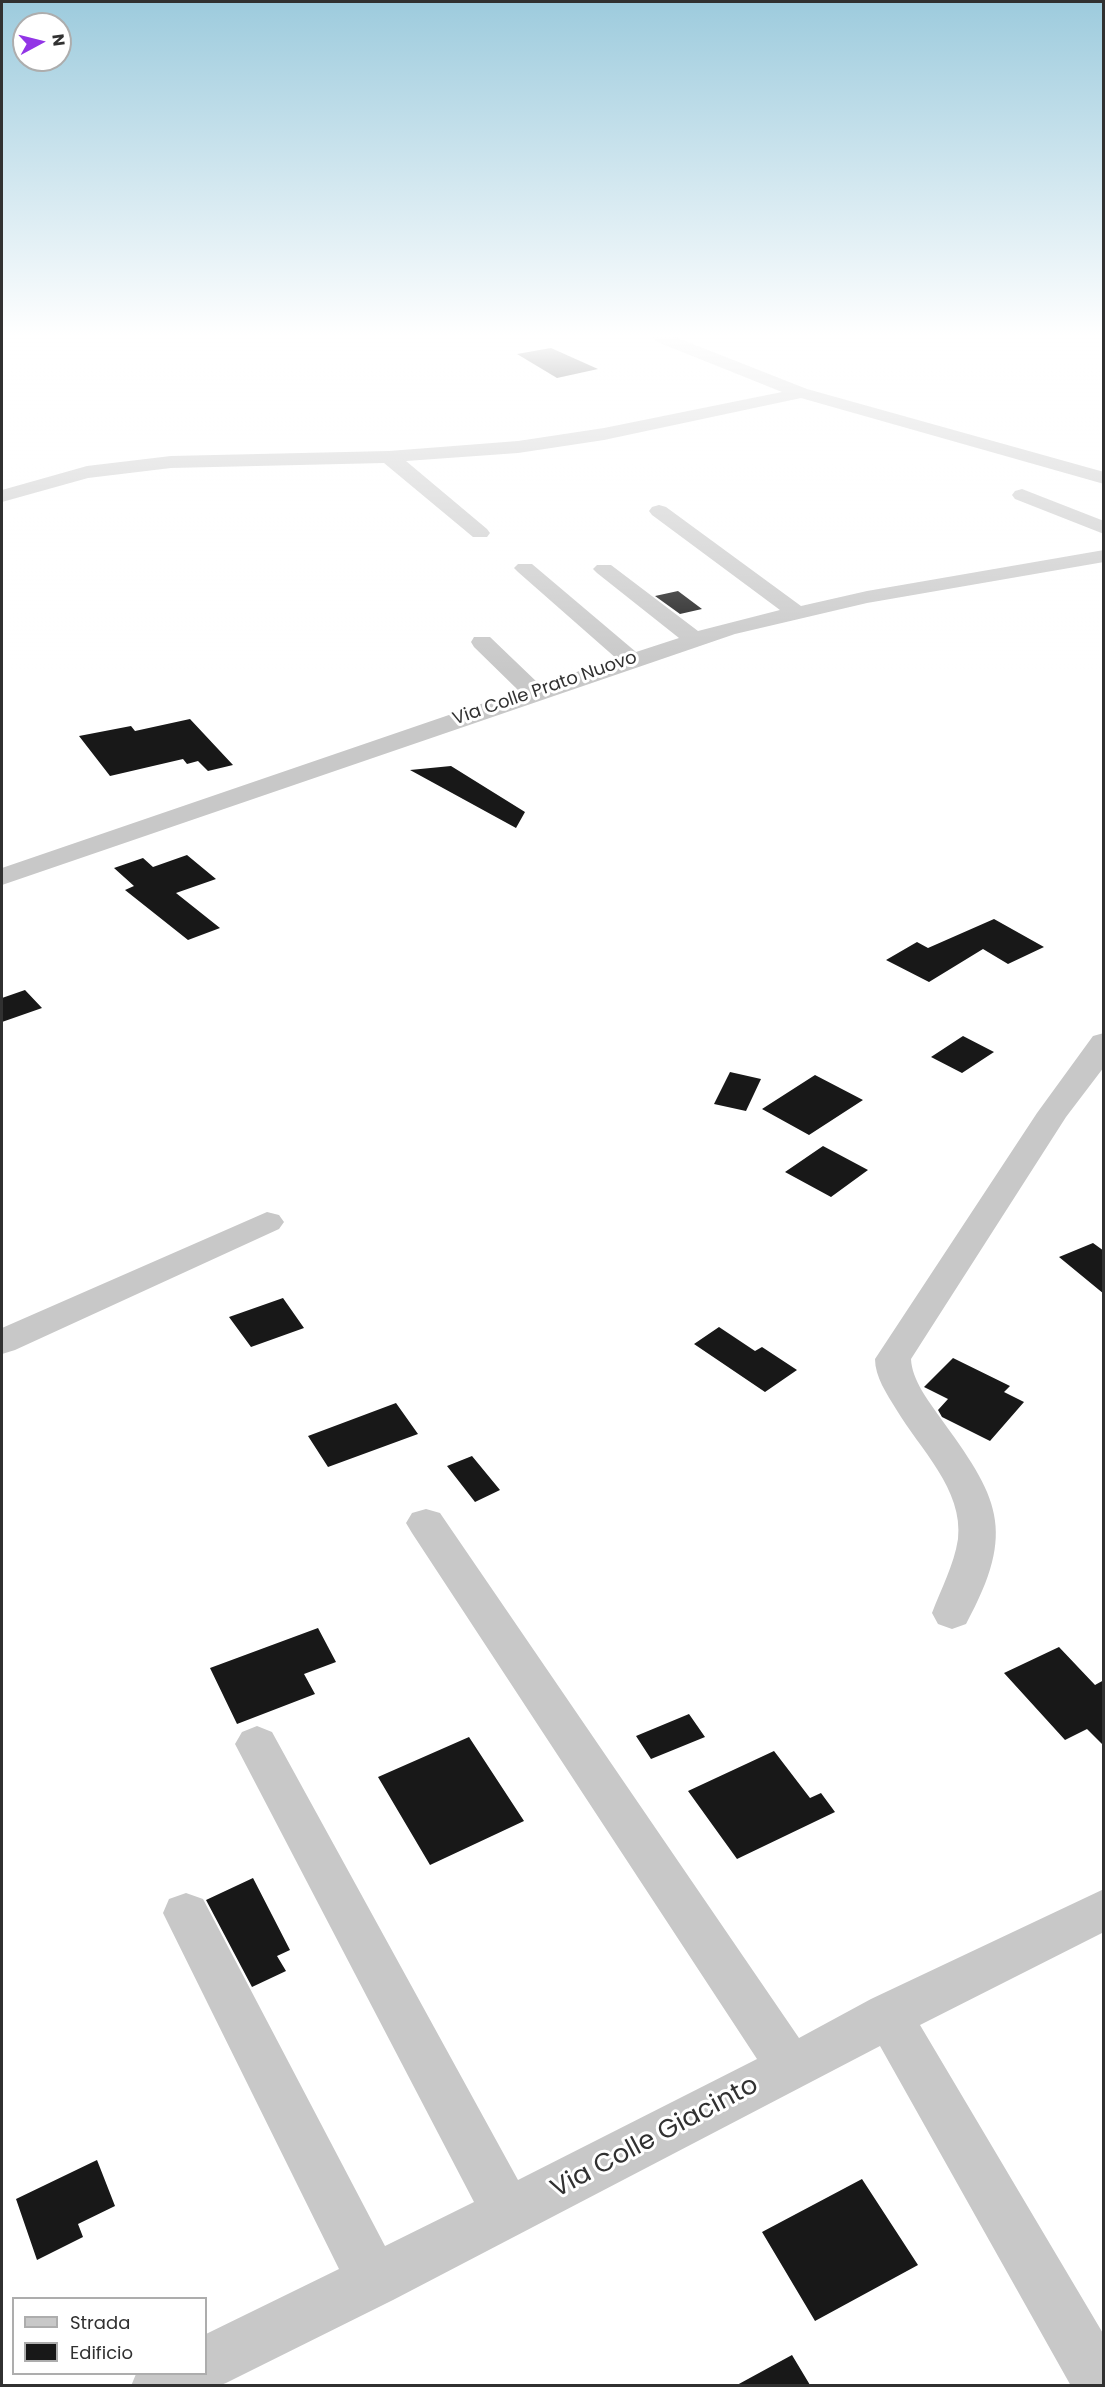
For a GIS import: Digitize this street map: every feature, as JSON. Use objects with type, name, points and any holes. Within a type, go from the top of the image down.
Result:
[{"type":"street","points":[[2,496],[50,480],[104,468],[171,462],[389,457],[485,448]]},
{"type":"street","points":[[998,448],[1104,478]]},
{"type":"street","points":[[389,457],[480,533]]},
{"type":"street","points":[[1022,495],[1104,528]]},
{"type":"street","points":[[659,511],[796,612]]},
{"type":"street","name":"Via Colle Prato Nuovo","points":[[2,877],[694,639],[796,612],[1016,569],[1104,556]]},
{"type":"street","points":[[525,568],[632,660]]},
{"type":"street","points":[[604,569],[694,639]]},
{"type":"street","points":[[482,642],[534,693]]},
{"type":"street","points":[[952,1613],[977,1540],[976,1517],[958,1474],[912,1406],[899,1380],[893,1359],[1053,1113],[1095,1058],[1104,1042]]},
{"type":"street","points":[[2,1342],[267,1222]]},
{"type":"street","points":[[426,1523],[790,2067]]},
{"type":"street","points":[[257,1744],[508,2213]]},
{"type":"street","name":"Via Colle Giacinto","points":[[207,2363],[508,2213],[888,2015],[1104,1909]]},
{"type":"street","points":[[186,1913],[374,2281]]},
{"type":"street","points":[[888,2015],[1102,2385]]},
{"type":"street","points":[[159,2385],[180,2375]]},
{"type":"building","points":[[678,591],[702,609],[680,614],[655,596]]},
{"type":"building","points":[[190,719],[233,765],[208,771],[198,761],[187,764],[183,759],[110,776],[79,736],[131,726],[135,731]]},
{"type":"building","points":[[451,766],[525,812],[516,828],[410,770]]},
{"type":"building","points":[[187,855],[216,879],[176,893],[220,928],[188,940],[125,890],[134,886],[114,868],[143,858],[153,867]]},
{"type":"building","points":[[994,919],[1044,947],[1008,964],[983,949],[929,982],[886,960],[917,942],[928,948]]},
{"type":"building","points":[[25,990],[42,1008],[2,1022],[2,998]]},
{"type":"building","points":[[963,1036],[994,1052],[962,1073],[931,1057]]},
{"type":"building","points":[[730,1072],[761,1079],[746,1111],[714,1104]]},
{"type":"building","points":[[815,1075],[863,1100],[809,1135],[762,1109]]},
{"type":"building","points":[[823,1146],[868,1170],[831,1197],[785,1172]]},
{"type":"building","points":[[1093,1243],[1104,1251],[1104,1294],[1059,1257]]},
{"type":"building","points":[[283,1298],[304,1328],[251,1347],[229,1317]]},
{"type":"building","points":[[719,1327],[755,1351],[762,1347],[797,1370],[765,1392],[694,1344]]},
{"type":"building","points":[[953,1358],[1010,1386],[1004,1392],[1024,1402],[990,1441],[942,1417],[938,1410],[948,1399],[924,1387]]},
{"type":"building","points":[[396,1403],[418,1434],[328,1467],[308,1436]]},
{"type":"building","points":[[472,1456],[500,1490],[475,1502],[447,1466]]},
{"type":"building","points":[[318,1628],[336,1662],[304,1674],[315,1694],[237,1724],[210,1668]]},
{"type":"building","points":[[1059,1647],[1095,1685],[1104,1680],[1104,1746],[1087,1729],[1065,1740],[1004,1673]]},
{"type":"building","points":[[689,1714],[705,1737],[651,1759],[636,1736]]},
{"type":"building","points":[[469,1737],[524,1821],[430,1865],[378,1777]]},
{"type":"building","points":[[774,1751],[810,1798],[821,1793],[835,1812],[737,1859],[688,1791]]},
{"type":"building","points":[[253,1878],[290,1950],[277,1956],[286,1971],[252,1987],[206,1900]]},
{"type":"building","points":[[97,2160],[115,2206],[78,2224],[83,2237],[37,2260],[16,2199]]},
{"type":"building","points":[[862,2179],[918,2265],[815,2321],[762,2232]]},
{"type":"building","points":[[792,2355],[810,2385],[737,2385]]}]
